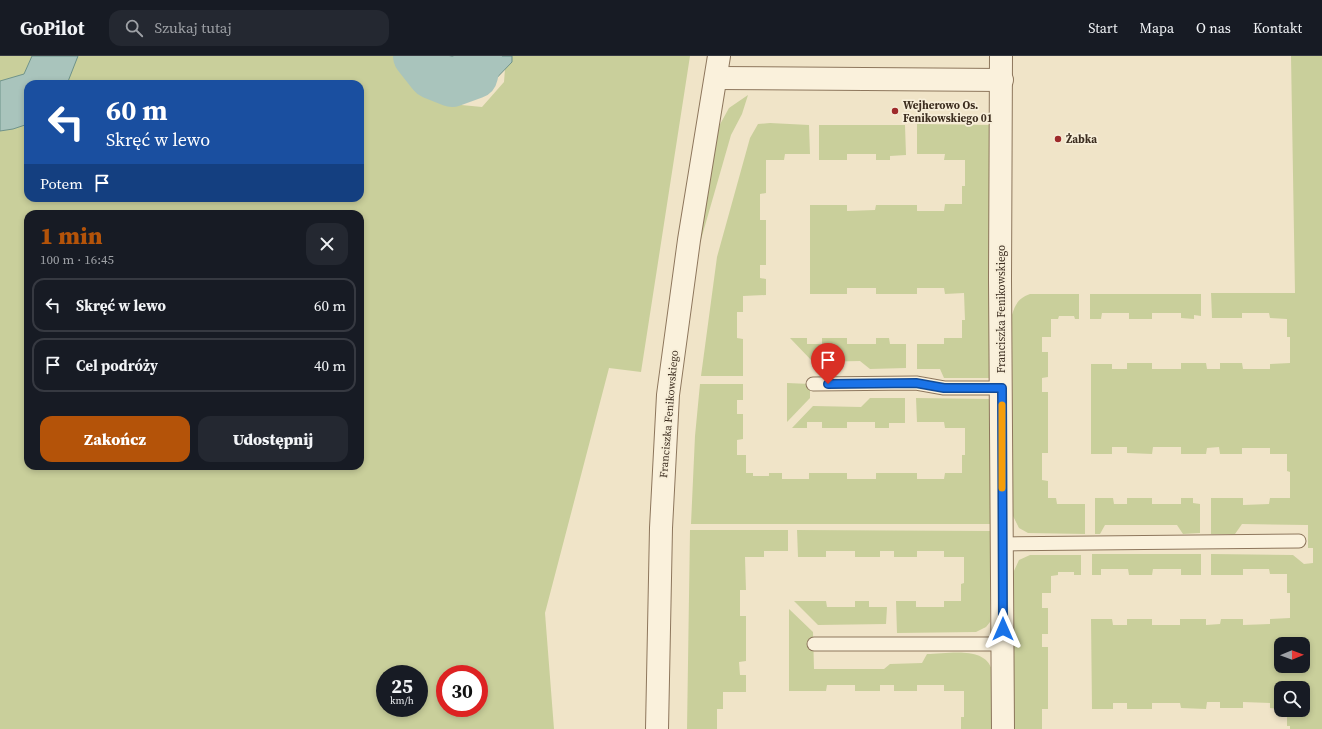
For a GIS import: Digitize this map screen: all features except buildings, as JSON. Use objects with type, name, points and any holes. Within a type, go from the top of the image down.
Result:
[{"type":"street","name":"Franciszka Fenikowskiego","points":[[657,729],[661,528],[668,395],[689,240],[719,56]]},
{"type":"street","name":"Franciszka Fenikowskiego","points":[[1001,56],[1003,729]]},
{"type":"street","points":[[716,78],[1002,80]]},
{"type":"lane","points":[[814,384],[916,383],[944,388],[1002,388]]},
{"type":"lane","points":[[1003,544],[1299,541]]},
{"type":"lane","points":[[814,644],[1003,644]]},
{"type":"green space","points":[[0,56],[397,56],[418,85],[451,104],[482,107],[504,82],[506,56],[690,56],[641,372],[609,368],[545,613],[554,729],[0,729]]},
{"type":"green space","points":[[1291,56],[1322,56],[1322,729],[1290,729],[1290,726],[1287,726],[1287,717],[1310,717],[1310,681],[1274,681],[1274,708],[1270,708],[1270,703],[1243,702],[1243,708],[1220,708],[1220,702],[1207,702],[1206,709],[1181,708],[1180,703],[1152,703],[1152,709],[1127,709],[1127,703],[1113,703],[1113,709],[1092,709],[1091,619],[1112,619],[1113,625],[1127,625],[1127,619],[1152,619],[1152,625],[1180,625],[1180,619],[1206,619],[1206,625],[1220,624],[1221,619],[1243,619],[1243,625],[1270,624],[1270,619],[1290,618],[1290,593],[1287,593],[1287,574],[1270,574],[1269,569],[1243,569],[1243,575],[1211,575],[1211,554],[1293,555],[1304,564],[1313,563],[1313,548],[1308,548],[1308,525],[1242,524],[1235,534],[1211,534],[1211,498],[1243,498],[1243,505],[1269,504],[1270,498],[1290,498],[1290,472],[1287,471],[1287,454],[1270,454],[1270,448],[1242,448],[1242,454],[1220,454],[1219,447],[1207,448],[1206,454],[1181,454],[1181,447],[1153,447],[1152,454],[1127,453],[1127,447],[1112,447],[1112,454],[1091,454],[1091,364],[1112,364],[1112,369],[1127,369],[1127,363],[1152,363],[1152,369],[1181,369],[1181,363],[1206,363],[1207,369],[1220,369],[1220,363],[1242,363],[1243,369],[1270,369],[1270,364],[1290,363],[1290,337],[1287,337],[1287,319],[1270,318],[1269,313],[1242,313],[1242,318],[1212,318],[1211,293],[1295,293]]},
{"type":"green space","points":[[748,95],[742,114],[731,135],[700,243],[718,128],[729,108]]},
{"type":"green space","points":[[770,123],[809,125],[810,154],[785,154],[784,160],[766,160],[766,193],[760,194],[760,220],[766,220],[766,265],[760,265],[760,278],[766,279],[766,295],[743,296],[743,312],[737,312],[737,338],[743,339],[743,376],[701,376],[717,257],[750,138],[758,124]]},
{"type":"green space","points":[[917,124],[990,125],[992,378],[944,378],[940,369],[917,369],[917,344],[944,344],[944,338],[962,338],[962,320],[965,320],[964,293],[945,294],[944,288],[917,288],[917,294],[876,294],[876,288],[847,288],[847,294],[810,294],[810,205],[847,205],[847,211],[875,210],[876,205],[917,205],[917,211],[944,211],[945,204],[962,204],[962,186],[965,186],[965,160],[944,160],[945,154],[917,154]]},
{"type":"green space","points":[[819,125],[905,125],[906,155],[890,156],[890,160],[876,160],[876,154],[847,154],[847,160],[819,160]]},
{"type":"green space","points":[[1030,294],[1079,294],[1079,319],[1075,319],[1074,316],[1059,316],[1058,319],[1051,319],[1051,337],[1042,337],[1042,352],[1048,352],[1048,377],[1042,378],[1042,392],[1048,392],[1048,453],[1042,453],[1042,480],[1048,481],[1048,498],[1056,498],[1057,504],[1085,504],[1085,534],[1028,533],[1019,528],[1013,516],[1012,315],[1018,302],[1023,297]]},
{"type":"green space","points":[[1090,294],[1201,294],[1201,316],[1194,315],[1194,319],[1181,318],[1181,313],[1152,313],[1152,319],[1129,319],[1129,313],[1102,313],[1101,319],[1090,319]]},
{"type":"green space","points":[[790,338],[807,338],[807,344],[822,344],[822,338],[847,338],[847,344],[876,344],[876,338],[889,338],[890,344],[906,344],[906,368],[870,369],[860,361],[813,362]]},
{"type":"green space","points":[[787,383],[810,384],[810,398],[787,422]]},
{"type":"green space","points":[[700,384],[743,384],[743,400],[737,400],[737,414],[743,414],[743,439],[737,440],[737,455],[746,455],[746,473],[753,473],[753,476],[769,476],[769,473],[782,473],[782,479],[809,479],[809,473],[847,473],[847,479],[876,479],[876,473],[917,473],[917,479],[944,479],[945,473],[962,473],[962,455],[965,455],[965,428],[945,428],[944,422],[917,422],[916,398],[992,399],[992,524],[691,524],[695,436]]},
{"type":"green space","points":[[870,398],[905,398],[905,423],[889,423],[889,428],[875,428],[875,422],[847,422],[847,428],[822,428],[822,422],[807,422],[807,428],[792,428],[813,406],[861,407]]},
{"type":"green space","points":[[1095,498],[1113,498],[1114,504],[1127,504],[1127,498],[1152,498],[1152,504],[1181,504],[1181,498],[1193,498],[1193,503],[1200,504],[1200,533],[1183,534],[1177,525],[1105,525],[1100,534],[1095,534]]},
{"type":"green space","points":[[690,530],[788,530],[788,551],[764,551],[764,557],[745,557],[746,590],[740,590],[740,616],[746,616],[746,661],[739,662],[740,675],[746,675],[746,692],[723,692],[723,709],[717,709],[717,729],[687,729]]},
{"type":"green space","points":[[797,530],[992,531],[990,622],[986,627],[976,632],[897,633],[896,601],[916,601],[916,607],[944,607],[944,601],[961,601],[961,584],[964,583],[964,557],[944,557],[944,551],[917,551],[917,557],[894,557],[894,551],[880,551],[880,557],[855,557],[855,551],[826,551],[826,557],[798,557]]},
{"type":"green space","points":[[1092,554],[1201,554],[1201,575],[1181,575],[1181,569],[1153,569],[1152,575],[1129,575],[1128,569],[1101,569],[1101,575],[1092,575]]},
{"type":"green space","points":[[1030,555],[1081,555],[1081,575],[1074,575],[1074,572],[1058,572],[1058,575],[1051,576],[1051,593],[1042,593],[1042,608],[1048,608],[1048,634],[1042,634],[1042,647],[1048,647],[1048,709],[1042,709],[1042,729],[1013,729],[1013,573],[1019,560]]},
{"type":"green space","points":[[794,601],[826,601],[827,607],[855,607],[855,601],[869,601],[869,607],[887,607],[886,624],[818,625]]},
{"type":"green space","points":[[789,609],[813,632],[814,669],[884,669],[890,664],[922,663],[927,654],[955,652],[974,654],[982,657],[988,662],[992,670],[991,729],[961,729],[961,717],[964,717],[964,691],[944,691],[944,685],[917,685],[917,691],[894,691],[894,685],[880,685],[880,691],[855,691],[855,685],[827,685],[826,691],[789,691]]},
{"type":"water","points":[[32,56],[78,56],[69,80],[24,80],[24,125],[0,131],[0,81],[24,74]]},
{"type":"water","points":[[402,56],[512,56],[512,62],[487,88],[426,74],[407,63]]},
{"type":"waterway","points":[[417,56],[432,75],[452,83],[474,75],[478,56]]},
{"type":"slow traffic","points":[[1002,405],[1002,488]]},
{"type":"place","name":"Wejherowo Os. Fenikowskiego 01","points":[[895,111]]},
{"type":"place","name":"Żabka","points":[[1058,139]]},
{"type":"route","points":[[828,384],[916,383],[944,388],[1002,388],[1003,629]]}]
